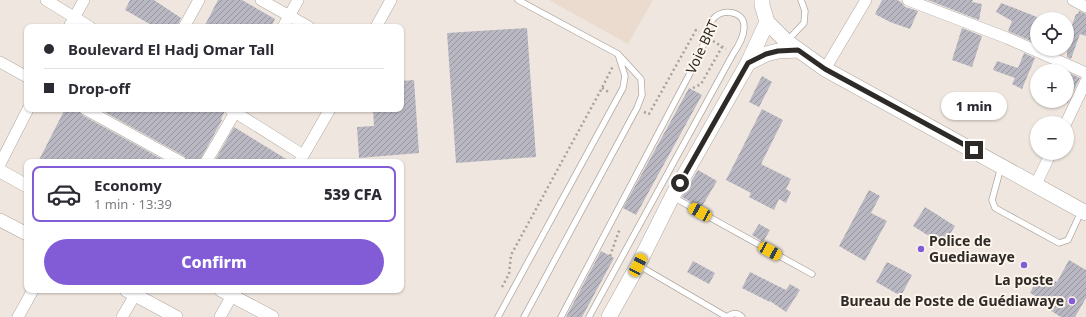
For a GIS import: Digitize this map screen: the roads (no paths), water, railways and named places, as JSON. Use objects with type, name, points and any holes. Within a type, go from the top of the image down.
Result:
[{"type":"main road","points":[[762,0],[767,22],[792,46],[825,69],[1084,211]]},
{"type":"main road","points":[[609,317],[638,265],[672,197],[748,63],[767,22]]},
{"type":"main road","points":[[748,63],[766,54],[792,46]]},
{"type":"street","points":[[46,0],[72,22],[84,0]]},
{"type":"street","points":[[186,24],[199,0]]},
{"type":"street","points":[[261,0],[304,24]]},
{"type":"street","points":[[286,24],[298,0]]},
{"type":"street","points":[[378,24],[391,0]]},
{"type":"street","points":[[825,69],[866,0]]},
{"type":"street","points":[[908,0],[929,4],[1086,73]]},
{"type":"street","points":[[1073,0],[1086,7]]},
{"type":"street","points":[[0,62],[24,75]]},
{"type":"street","points":[[1069,116],[1086,81]]},
{"type":"street","points":[[0,164],[26,112]]},
{"type":"street","points":[[90,112],[176,159]]},
{"type":"street","points":[[208,159],[233,112]]},
{"type":"street","points":[[237,112],[302,159],[328,112]]},
{"type":"street","points":[[1036,184],[1048,160]]},
{"type":"street","points":[[0,171],[24,184]]},
{"type":"street","points":[[0,220],[24,228]]},
{"type":"street","points":[[18,317],[31,293]]},
{"type":"street","points":[[122,317],[130,293]]},
{"type":"street","points":[[132,293],[176,317]]},
{"type":"street","points":[[220,317],[230,293]]},
{"type":"street","points":[[232,293],[272,317]]},
{"type":"lane","points":[[518,0],[618,54],[641,79],[642,95],[637,108],[524,317]]},
{"type":"lane","points":[[792,46],[804,23],[805,12],[801,0]]},
{"type":"lane","name":"Voie BRT","points":[[561,317],[693,67],[713,18],[727,11],[736,14],[742,20],[744,25],[740,44],[733,54],[589,317]]},
{"type":"lane","points":[[498,317],[623,88],[624,76],[618,54]]},
{"type":"lane","points":[[1001,165],[992,200],[995,208],[1039,233],[1059,243],[1068,240],[1084,211]]},
{"type":"lane","points":[[672,197],[812,274]]},
{"type":"lane","points":[[638,265],[727,317],[731,314],[736,314],[742,317]]},
{"type":"place","name":"Police de Guediawaye","points":[[921,249]]},
{"type":"place","name":"La poste","points":[[1024,265]]},
{"type":"place","name":"Bureau de Poste de Guédiawaye","points":[[1072,301]]}]
